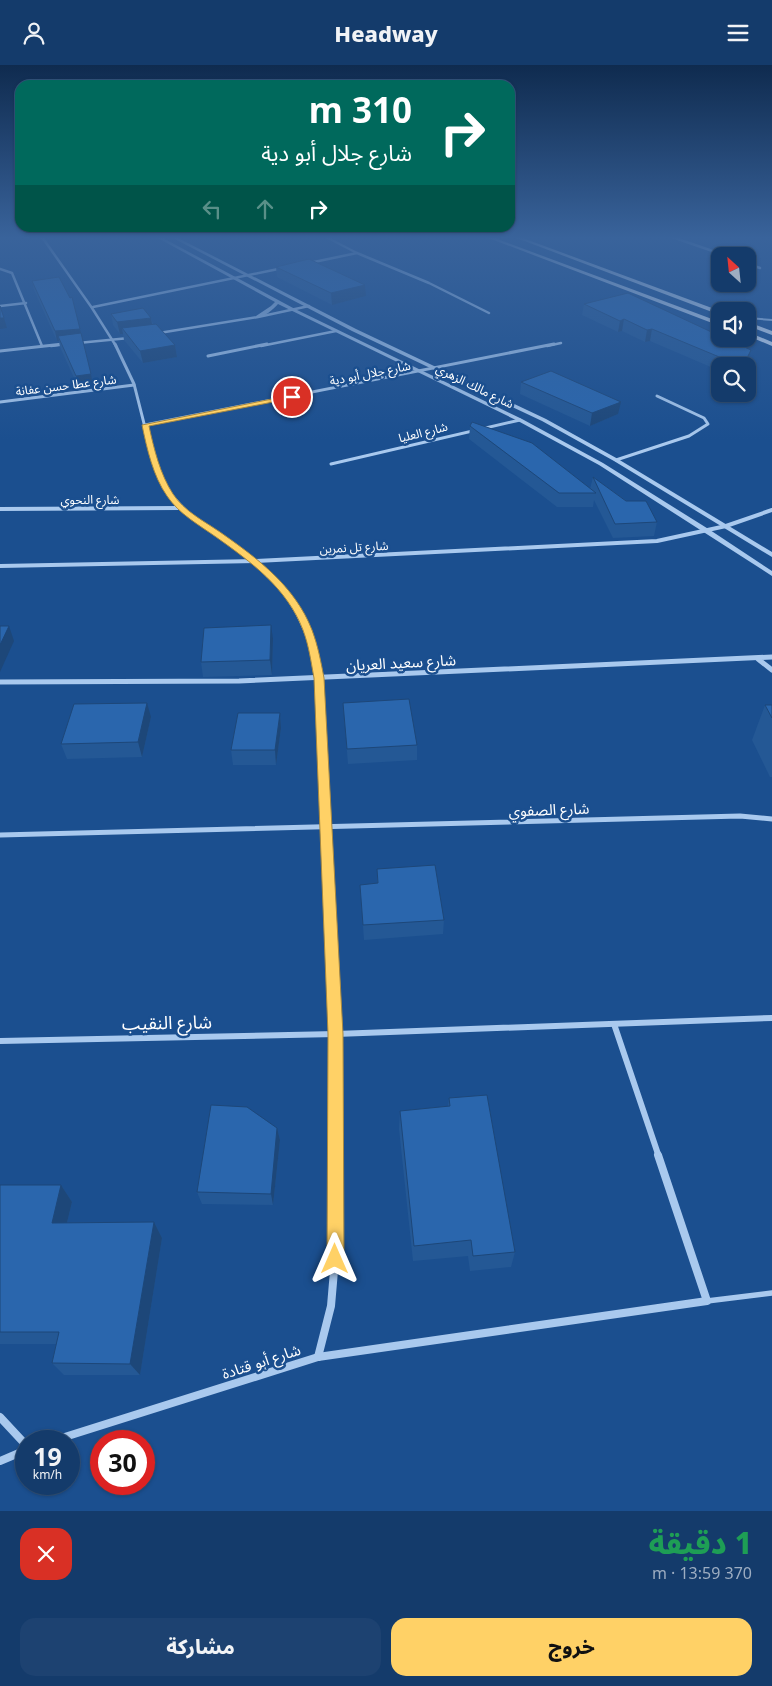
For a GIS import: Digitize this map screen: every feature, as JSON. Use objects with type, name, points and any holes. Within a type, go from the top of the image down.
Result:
[{"type":"main road","points":[[668,304],[711,321]]},
{"type":"main road","points":[[697,304],[711,310]]},
{"type":"main road","points":[[756,327],[772,333]]},
{"type":"main road","points":[[756,337],[772,344]]},
{"type":"street","points":[[0,306],[13,304]]},
{"type":"street","points":[[27,304],[42,346]]},
{"type":"street","name":"شارع أبو قتادة","points":[[80,1432],[318,1357],[331,1306],[335,1259],[336,1034],[319,678],[308,631],[298,610],[280,585],[256,561],[180,508],[169,494],[152,454],[134,385],[113,340],[91,304]]},
{"type":"street","points":[[93,307],[105,304]]},
{"type":"street","points":[[258,317],[274,304]]},
{"type":"street","name":"شارع مالك الزهري","points":[[283,304],[293,311],[520,420],[601,464],[708,531],[772,574]]},
{"type":"street","name":"شارع مالك الزهري","points":[[304,304],[544,420],[616,460],[772,555]]},
{"type":"street","points":[[472,304],[489,313]]},
{"type":"street","points":[[155,334],[309,307]]},
{"type":"street","points":[[756,319],[772,320]]},
{"type":"street","points":[[208,356],[336,331]]},
{"type":"street","points":[[0,351],[137,336]]},
{"type":"street","name":"شارع جلال أبو دية","points":[[145,425],[561,343]]},
{"type":"street","name":"شارع عطا حسن عفانة","points":[[0,402],[134,385]]},
{"type":"street","points":[[616,460],[689,437],[708,424],[704,418],[657,396]]},
{"type":"street","name":"شارع العليا","points":[[331,464],[520,420]]},
{"type":"street","name":"شارع النحوي","points":[[0,509],[180,508]]},
{"type":"street","name":"شارع تل نمرين","points":[[0,566],[256,561],[657,541],[708,531],[772,510]]},
{"type":"street","name":"شارع سعيد العريان","points":[[0,683],[239,681],[772,657]]},
{"type":"street","points":[[757,658],[772,671]]},
{"type":"street","name":"شارع الصفوي","points":[[327,827],[740,816],[772,819]]},
{"type":"street","points":[[0,835],[327,827]]},
{"type":"street","points":[[336,1034],[772,1018]]},
{"type":"street","points":[[318,1357],[707,1301],[614,1024]]},
{"type":"street","name":"شارع النقيب","points":[[0,1041],[336,1034]]},
{"type":"street","points":[[0,1417],[15,1433]]},
{"type":"street","points":[[0,1461],[15,1455]]},
{"type":"lane","points":[[707,1301],[772,1293]]},
{"type":"building","points":[[43,304],[74,304],[80,329],[55,331]]},
{"type":"building","points":[[585,304],[653,304],[711,332],[711,347],[744,347],[751,350],[748,357],[719,357],[652,329],[647,330],[624,319],[620,321]]},
{"type":"building","points":[[0,306],[4,318],[0,318]]},
{"type":"building","points":[[143,308],[151,318],[117,322],[111,314]]},
{"type":"building","points":[[156,324],[175,345],[140,351],[122,328]]},
{"type":"building","points":[[81,333],[91,374],[76,376],[58,336]]},
{"type":"building","points":[[551,371],[621,402],[592,413],[521,382]]},
{"type":"building","points":[[472,422],[532,443],[596,493],[559,493],[470,426]]},
{"type":"building","points":[[593,477],[626,501],[646,501],[657,522],[615,524]]},
{"type":"building","points":[[271,625],[270,660],[201,662],[204,628]]},
{"type":"building","points":[[0,626],[9,626],[0,645]]},
{"type":"building","points":[[409,699],[417,745],[347,749],[343,703]]},
{"type":"building","points":[[147,703],[138,742],[61,744],[74,704]]},
{"type":"building","points":[[765,705],[772,705],[772,718]]},
{"type":"building","points":[[238,713],[280,713],[275,750],[231,750]]},
{"type":"building","points":[[435,865],[444,920],[363,925],[360,885],[378,883],[377,869]]},
{"type":"building","points":[[487,1095],[515,1252],[473,1256],[471,1240],[414,1246],[400,1111],[450,1106],[449,1098]]},
{"type":"building","points":[[211,1105],[247,1107],[277,1128],[271,1194],[197,1192]]},
{"type":"building","points":[[0,1185],[61,1185],[52,1223],[154,1222],[130,1364],[52,1363],[59,1332],[0,1332]]},
{"type":"route","points":[[292,397],[145,425],[152,454],[169,494],[180,508],[226,542],[256,561],[280,585],[298,610],[308,631],[314,654],[319,678],[336,1034],[335,1259]]}]
